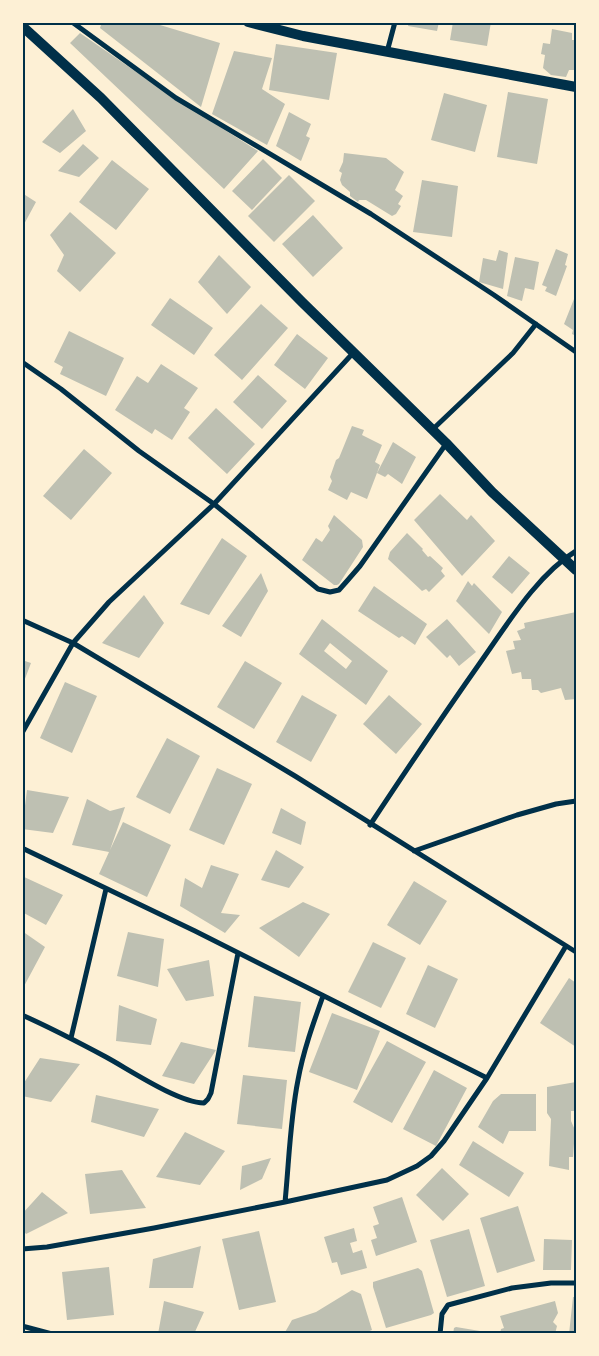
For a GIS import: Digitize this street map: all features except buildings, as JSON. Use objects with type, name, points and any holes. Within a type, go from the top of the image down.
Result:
[{"type":"main road","points":[[248,22],[303,36],[576,87]]},
{"type":"main road","points":[[22,26],[101,98],[446,443],[492,492],[576,570]]},
{"type":"street","points":[[72,22],[176,98],[371,214],[576,352]]},
{"type":"street","points":[[387,52],[395,22]]},
{"type":"street","points":[[432,430],[513,353],[536,324]]},
{"type":"street","points":[[22,733],[73,643],[109,602],[214,504],[354,352]]},
{"type":"street","points":[[22,362],[61,389],[139,451],[214,504],[318,588],[330,592],[339,590],[360,566],[446,443]]},
{"type":"street","points":[[370,824],[506,626],[548,574],[576,550]]},
{"type":"street","points":[[22,620],[73,643],[295,776],[576,952]]},
{"type":"street","points":[[414,851],[517,815],[556,804],[576,801]]},
{"type":"street","points":[[22,848],[238,953],[487,1078]]},
{"type":"street","points":[[72,1038],[106,889]]},
{"type":"street","points":[[22,1249],[47,1247],[144,1230],[286,1202],[387,1180],[417,1166],[431,1156],[444,1141],[487,1078],[566,946]]},
{"type":"street","points":[[22,1015],[72,1038],[165,1090],[186,1099],[204,1103],[211,1093],[238,953]]},
{"type":"street","points":[[286,1202],[292,1113],[305,1048],[323,996]]},
{"type":"street","points":[[440,1334],[442,1314],[448,1305],[512,1288],[576,1282]]},
{"type":"street","points":[[22,1326],[52,1334]]}]
